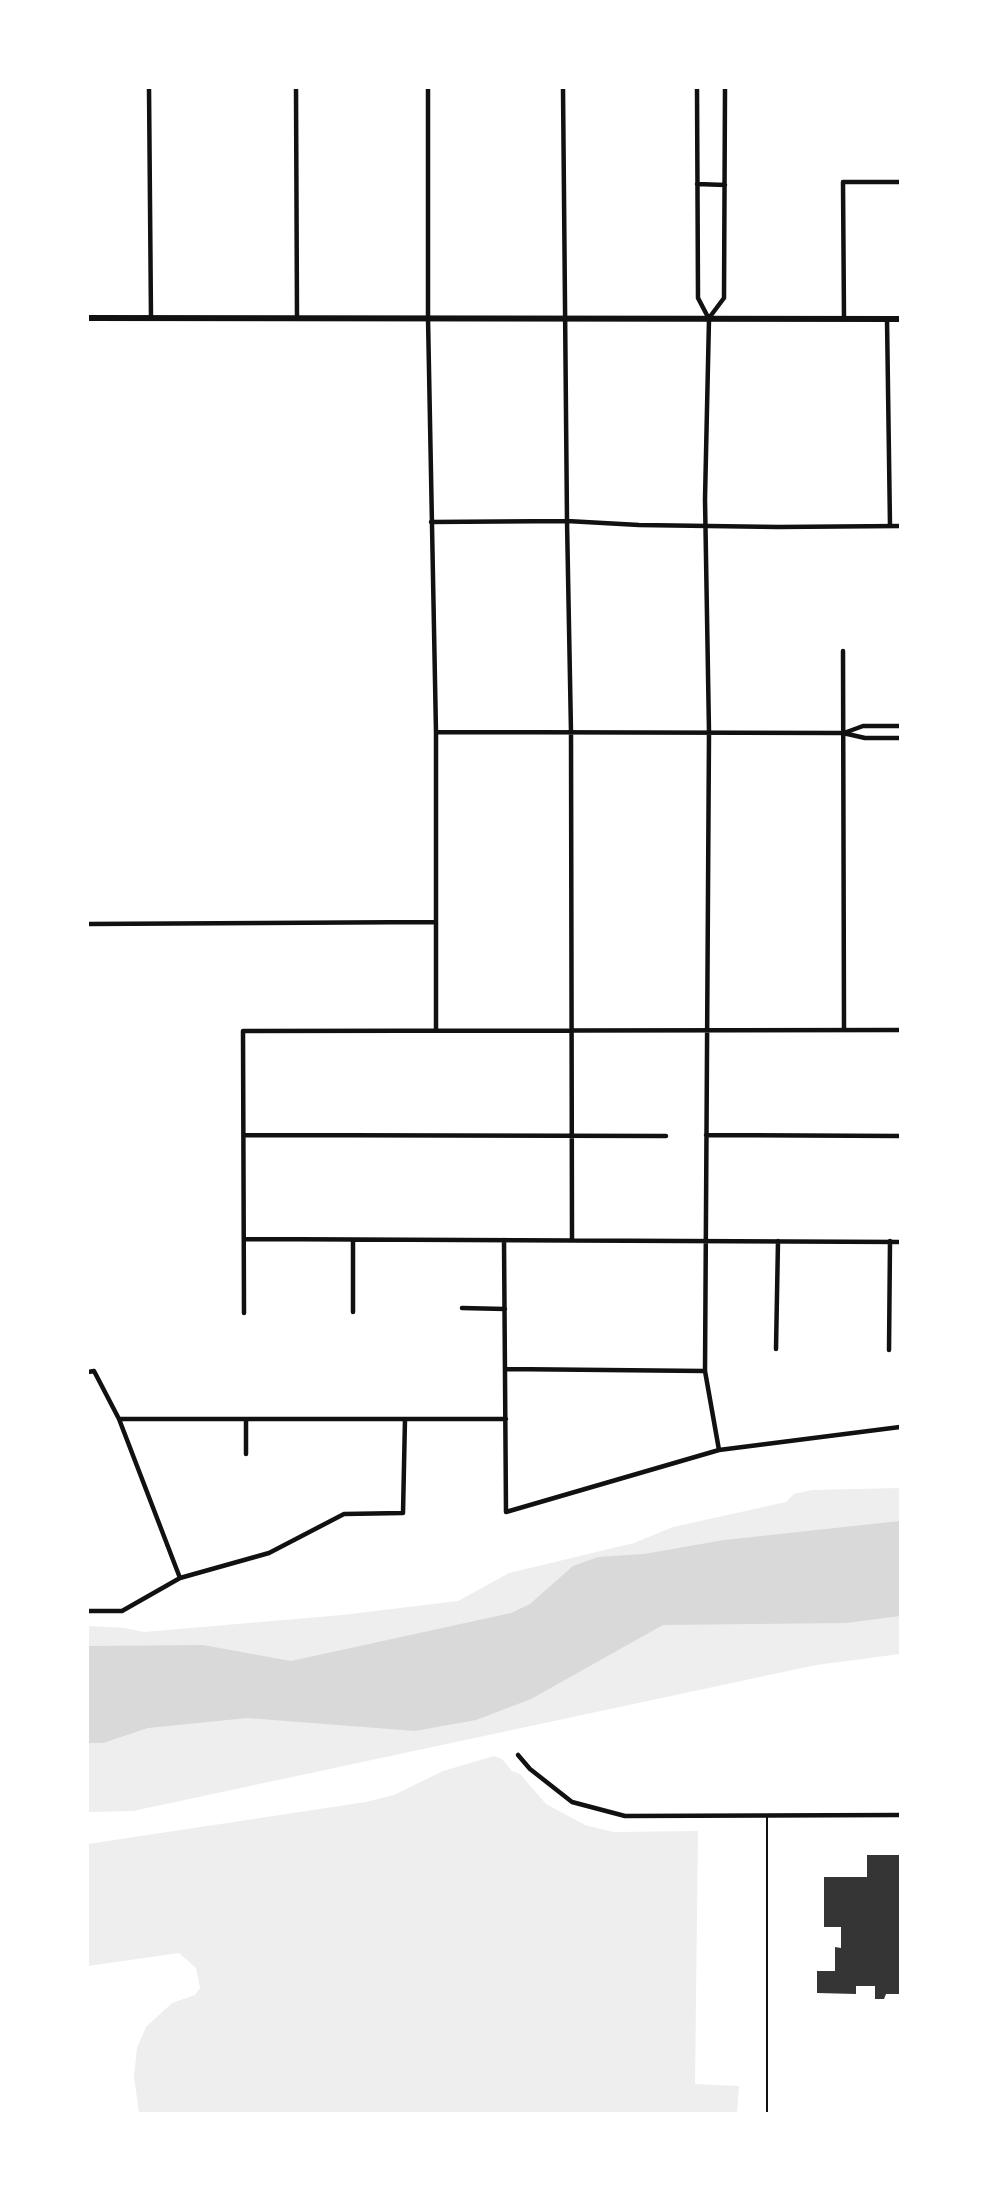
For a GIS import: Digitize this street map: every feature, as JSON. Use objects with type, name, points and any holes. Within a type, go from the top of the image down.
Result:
[{"type":"main road","points":[[88,318],[901,319]]},
{"type":"street","points":[[149,88],[151,318]]},
{"type":"street","points":[[296,88],[297,318]]},
{"type":"street","points":[[428,88],[428,318],[436,732],[436,1030]]},
{"type":"street","points":[[563,88],[571,732],[572,1240]]},
{"type":"street","points":[[697,88],[698,298],[709,319],[705,525],[709,732],[705,1371],[719,1450]]},
{"type":"street","points":[[709,319],[724,298],[725,88]]},
{"type":"street","points":[[844,318],[843,182],[901,183]]},
{"type":"street","points":[[697,184],[725,185]]},
{"type":"street","points":[[887,319],[890,526]]},
{"type":"street","points":[[431,522],[567,521],[639,525],[901,526]]},
{"type":"street","points":[[843,651],[844,1029]]},
{"type":"street","points":[[843,733],[863,726],[901,726]]},
{"type":"street","points":[[436,732],[843,733],[865,738],[901,738]]},
{"type":"street","points":[[88,924],[434,922]]},
{"type":"street","points":[[244,1314],[243,1031],[901,1030]]},
{"type":"street","points":[[244,1135],[666,1136]]},
{"type":"street","points":[[706,1135],[901,1136]]},
{"type":"street","points":[[244,1240],[901,1241]]},
{"type":"street","points":[[353,1240],[353,1312]]},
{"type":"street","points":[[504,1240],[506,1512],[719,1450],[901,1427]]},
{"type":"street","points":[[776,1349],[778,1241]]},
{"type":"street","points":[[889,1350],[890,1241]]},
{"type":"street","points":[[462,1308],[505,1308]]},
{"type":"street","points":[[505,1369],[705,1371]]},
{"type":"street","points":[[91,1371],[119,1419],[180,1578]]},
{"type":"street","points":[[119,1419],[506,1419]]},
{"type":"street","points":[[246,1419],[246,1454]]},
{"type":"street","points":[[88,1611],[122,1611],[180,1578],[268,1553],[344,1514],[403,1513],[405,1419]]},
{"type":"street","points":[[518,1755],[530,1769],[572,1802],[625,1815],[901,1815]]},
{"type":"lane","points":[[767,1816],[767,2113]]},
{"type":"shaded area","points":[[900,1488],[900,1654],[816,1665],[133,1811],[88,1812],[88,1626],[144,1632],[342,1615],[458,1601],[509,1573],[634,1543],[673,1527],[786,1502],[794,1494],[812,1490]]},
{"type":"shaded area","points":[[900,1521],[900,1616],[846,1623],[663,1625],[531,1699],[476,1720],[415,1731],[247,1718],[148,1728],[103,1743],[88,1743],[88,1646],[203,1645],[291,1661],[511,1613],[530,1604],[573,1566],[598,1557],[644,1554],[724,1540]]},
{"type":"shaded area","points":[[494,1756],[520,1774],[546,1804],[585,1825],[613,1832],[698,1831],[695,2084],[739,2086],[737,2113],[139,2113],[134,2076],[137,2048],[146,2027],[172,2003],[195,1995],[200,1988],[196,1968],[179,1953],[88,1966],[88,1844],[366,1802],[394,1795],[443,1771]]},
{"type":"building","points":[[867,1855],[900,1855],[900,1994],[886,1994],[884,1999],[875,1999],[875,1986],[856,1986],[856,1994],[817,1993],[817,1971],[835,1971],[835,1947],[841,1948],[841,1927],[824,1927],[824,1877],[867,1877]]}]
